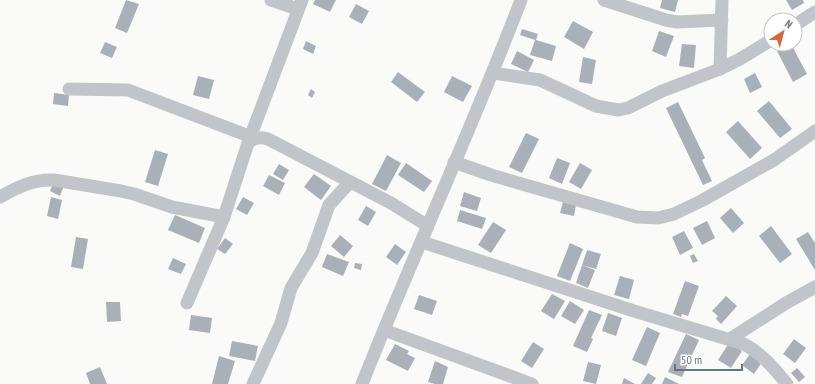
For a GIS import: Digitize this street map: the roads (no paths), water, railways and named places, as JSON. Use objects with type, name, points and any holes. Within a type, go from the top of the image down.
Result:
[{"type":"street","points":[[187,303],[224,217],[300,5],[271,0]]},
{"type":"street","points":[[362,384],[454,162],[493,73],[521,0]]},
{"type":"street","points":[[604,0],[666,20],[677,22],[722,20]]},
{"type":"street","points":[[720,69],[722,0]]},
{"type":"street","points":[[803,20],[815,12]]},
{"type":"street","points":[[493,73],[540,80],[596,106],[618,110],[628,108],[662,92],[720,69],[763,45]]},
{"type":"street","points":[[68,89],[128,90],[251,139],[260,137],[268,138],[391,203],[428,226]]},
{"type":"street","points":[[454,162],[491,176],[586,201],[637,217],[658,218],[674,214],[734,183],[774,160],[815,131]]},
{"type":"street","points":[[0,197],[18,187],[32,182],[54,180],[121,191],[172,207],[224,217]]},
{"type":"street","points":[[253,384],[281,323],[291,288],[312,253],[329,206],[350,182]]},
{"type":"street","points":[[422,242],[634,312],[744,344],[760,354],[787,384]]},
{"type":"street","points":[[730,339],[786,303],[815,287]]},
{"type":"street","points":[[384,330],[532,384]]}]
